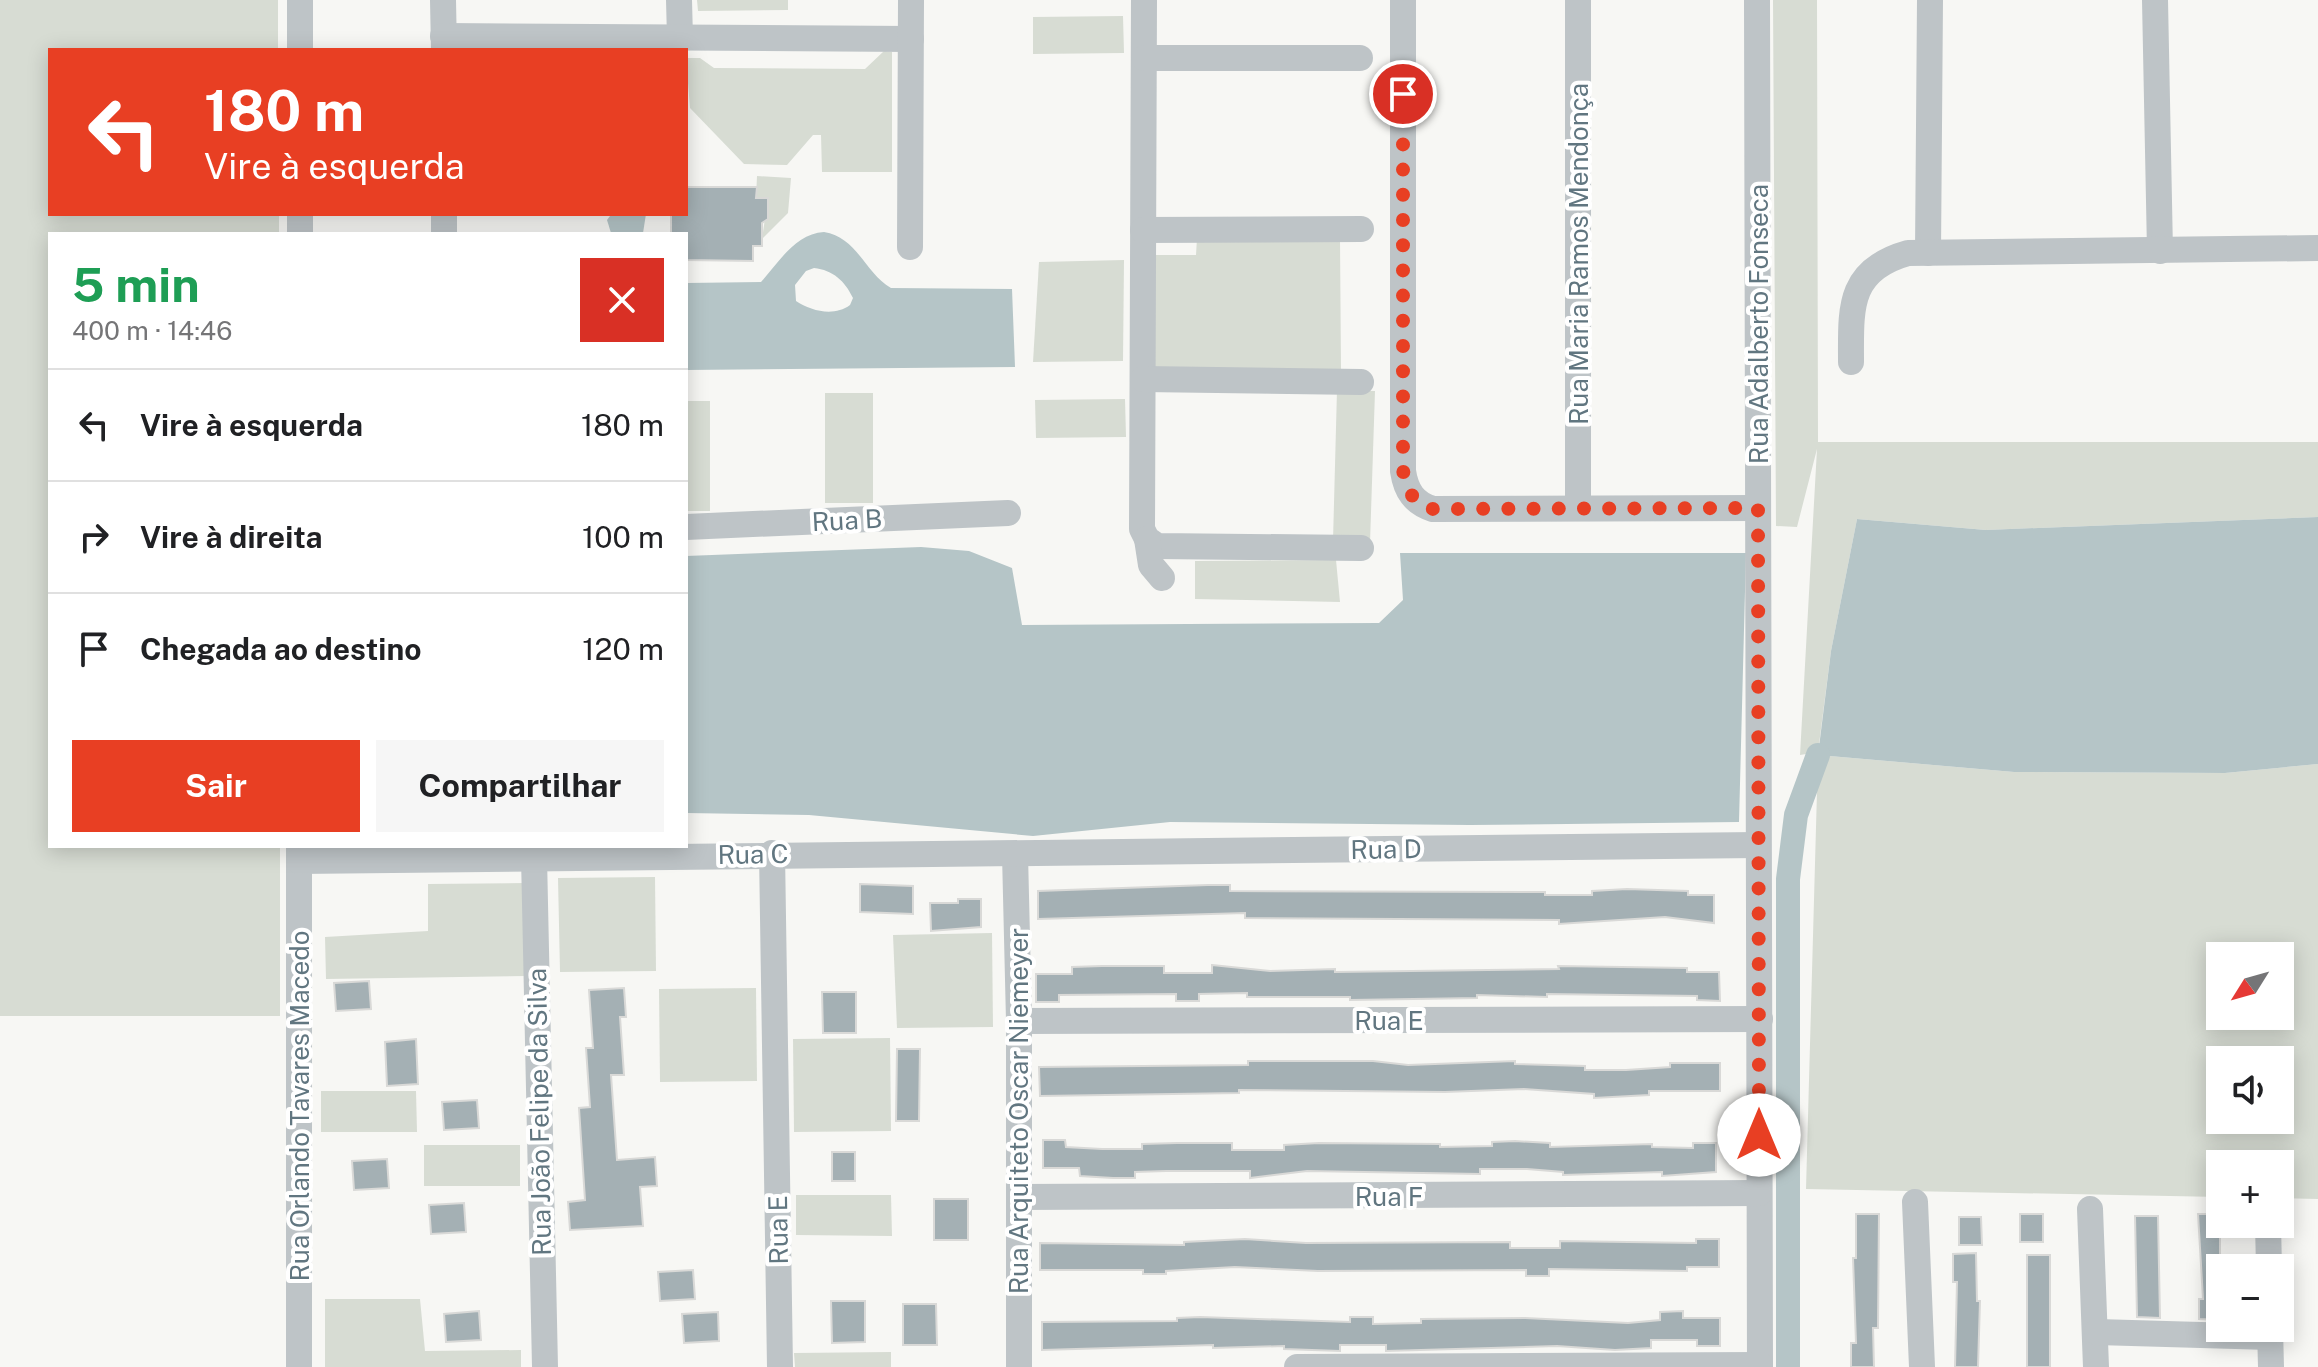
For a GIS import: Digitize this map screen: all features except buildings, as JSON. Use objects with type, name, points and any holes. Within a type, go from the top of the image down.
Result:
[{"type":"street","points":[[300,0],[300,48]]},
{"type":"street","points":[[443,0],[444,43],[680,38],[911,39]]},
{"type":"street","points":[[679,0],[680,38]]},
{"type":"street","points":[[910,247],[911,0]]},
{"type":"street","points":[[1144,0],[1142,529],[1147,539],[1151,565],[1162,578]]},
{"type":"street","points":[[1403,0],[1403,471],[1413,498],[1433,509],[1758,508]]},
{"type":"street","name":"Rua Maria Ramos Mendonça","points":[[1578,0],[1578,507]]},
{"type":"street","name":"Rua Adalberto Fonseca","points":[[1757,0],[1760,1366]]},
{"type":"street","points":[[1928,253],[1930,0]]},
{"type":"street","points":[[2155,0],[2160,251]]},
{"type":"street","points":[[1144,58],[1360,58]]},
{"type":"street","points":[[1143,230],[1361,229]]},
{"type":"street","points":[[1851,362],[1851,305],[1866,276],[1893,257],[1928,253],[2318,248]]},
{"type":"street","points":[[1143,379],[1361,382]]},
{"type":"street","name":"Rua B","points":[[688,527],[1008,513]]},
{"type":"street","points":[[1147,539],[1157,546],[1169,547],[1361,548]]},
{"type":"street","name":"Rua D","points":[[1015,854],[1758,845]]},
{"type":"street","name":"Rua C","points":[[299,853],[534,857],[772,853],[1015,854]]},
{"type":"street","name":"Rua Orlando Tavares Macedo","points":[[299,853],[299,1367]]},
{"type":"street","name":"Rua E","points":[[772,853],[780,1367]]},
{"type":"street","name":"Rua Arquiteto Oscar Niemeyer","points":[[1015,854],[1019,1021],[1019,1367]]},
{"type":"street","name":"Rua João Felipe da Silva","points":[[534,857],[545,1367]]},
{"type":"street","name":"Rua E","points":[[1019,1021],[1760,1019]]},
{"type":"street","name":"Rua F","points":[[1020,1197],[1759,1193]]},
{"type":"street","points":[[1915,1202],[1922,1367]]},
{"type":"street","points":[[2090,1209],[2096,1367]]},
{"type":"street","points":[[2097,1332],[2206,1332]]},
{"type":"street","points":[[2270,1342],[2271,1367]]},
{"type":"street","points":[[1297,1367],[1760,1366]]},
{"type":"shaded area","points":[[0,0],[278,0],[278,48],[48,48],[48,216],[279,216],[279,232],[48,232],[48,848],[280,848],[280,1016],[0,1016]]},
{"type":"shaded area","points":[[697,0],[788,0],[788,10],[698,11]]},
{"type":"shaded area","points":[[1773,0],[1817,0],[1818,442],[2318,442],[2318,517],[1986,530],[1857,519],[1831,651],[1818,752],[1800,755],[1817,449],[1797,527],[1776,526]]},
{"type":"shaded area","points":[[1123,16],[1124,53],[1033,54],[1033,17]]},
{"type":"shaded area","points":[[884,51],[892,52],[892,172],[822,172],[821,135],[813,135],[787,165],[744,164],[690,108],[688,58],[700,58],[714,68],[865,69]]},
{"type":"shaded area","points":[[757,176],[791,178],[788,213],[762,239],[768,198],[756,198]]},
{"type":"shaded area","points":[[610,216],[646,216],[643,232],[611,232],[607,220]]},
{"type":"shaded area","points":[[824,232],[835,235],[853,248],[874,274],[891,288],[1012,289],[1015,367],[688,370],[688,283],[761,282],[788,250],[804,238]],"holes":[[[814,268],[833,274],[853,298],[850,305],[837,311],[823,311],[796,301],[795,285],[806,271]]]},
{"type":"shaded area","points":[[1197,238],[1340,239],[1341,372],[1155,371],[1155,255],[1196,255]]},
{"type":"shaded area","points":[[1124,260],[1123,361],[1033,362],[1039,262]]},
{"type":"shaded area","points":[[1337,390],[1375,391],[1370,543],[1333,541]]},
{"type":"shaded area","points":[[825,393],[873,393],[873,503],[825,503]]},
{"type":"shaded area","points":[[1125,399],[1126,437],[1036,438],[1035,400]]},
{"type":"shaded area","points":[[688,401],[710,401],[710,511],[688,511]]},
{"type":"shaded area","points":[[2318,517],[2318,764],[2225,773],[2014,772],[1818,755],[1831,651],[1857,519],[1986,530]]},
{"type":"shaded area","points":[[921,547],[969,551],[1012,568],[1022,625],[1379,623],[1403,600],[1400,553],[1746,553],[1739,822],[1470,825],[1170,822],[1033,836],[809,815],[688,813],[688,556]]},
{"type":"shaded area","points":[[1336,560],[1340,602],[1195,599],[1195,561]]},
{"type":"shaded area","points":[[1818,755],[2014,772],[2225,773],[2318,764],[2318,1199],[2294,1198],[2294,1150],[2206,1150],[2206,1197],[1806,1189]]},
{"type":"shaded area","points":[[655,877],[656,971],[560,972],[558,878]]},
{"type":"shaded area","points":[[525,883],[526,976],[326,979],[325,937],[428,931],[428,884]]},
{"type":"shaded area","points":[[992,933],[993,1027],[897,1028],[893,935]]},
{"type":"shaded area","points":[[756,988],[757,1081],[660,1082],[659,989]]},
{"type":"shaded area","points":[[890,1038],[891,1131],[794,1132],[793,1039]]},
{"type":"shaded area","points":[[321,1091],[416,1091],[417,1132],[321,1132]]},
{"type":"shaded area","points":[[424,1145],[520,1145],[520,1186],[424,1186]]},
{"type":"shaded area","points":[[796,1195],[891,1195],[892,1236],[796,1235]]},
{"type":"shaded area","points":[[325,1299],[420,1299],[425,1351],[521,1350],[521,1367],[325,1367]]},
{"type":"shaded area","points":[[891,1352],[891,1367],[795,1367],[794,1353]]},
{"type":"waterway","points":[[1788,1367],[1788,879],[1796,815],[1818,755]]},
{"type":"route","points":[[1403,94],[1403,471],[1413,498],[1433,509],[1758,508],[1759,1135]]}]
